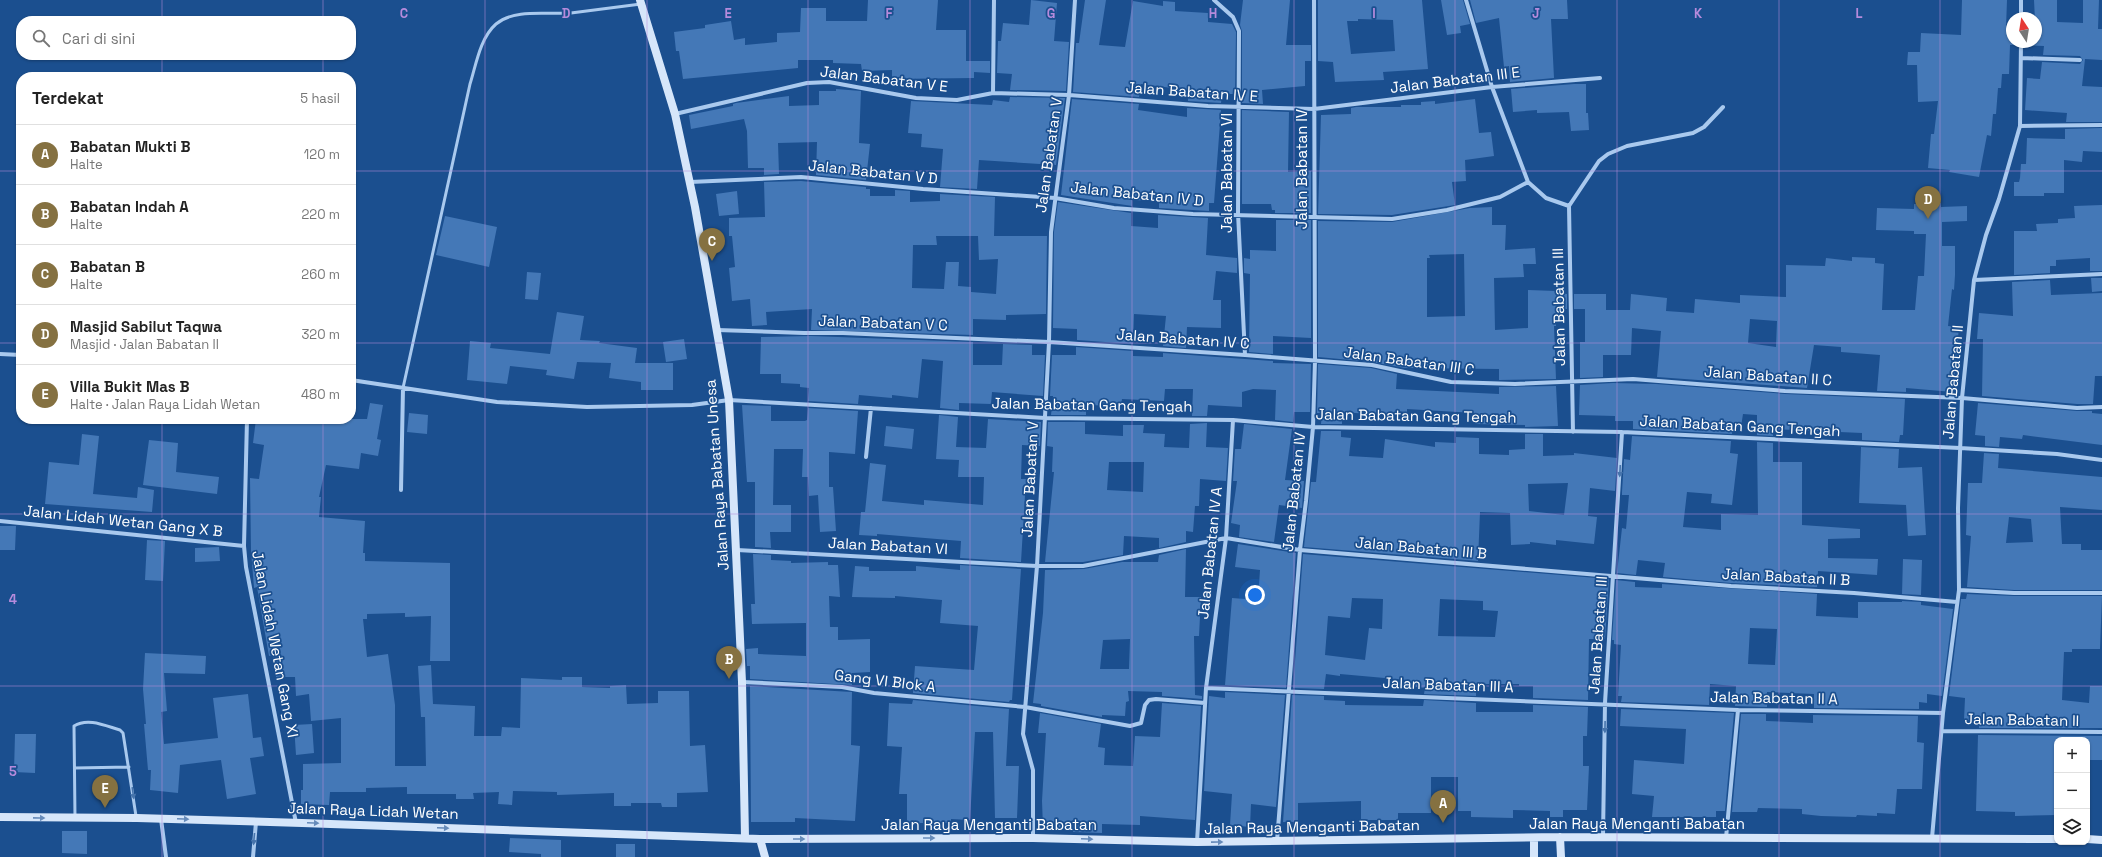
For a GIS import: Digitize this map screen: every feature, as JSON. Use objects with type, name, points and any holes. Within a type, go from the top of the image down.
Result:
[{"type":"main road","name":"Jalan Raya Babatan Unesa","points":[[641,2],[675,114],[690,182],[728,400],[742,682],[745,837]]},
{"type":"main road","name":"Jalan Raya Lidah Wetan","points":[[0,817],[137,818],[745,837]]},
{"type":"main road","name":"Jalan Raya Menganti Babatan","points":[[745,837],[760,839],[1033,838],[1197,842],[1560,837],[1603,839],[2054,839]]},
{"type":"main road","points":[[1560,837],[1561,854]]},
{"type":"main road","points":[[1534,838],[1534,854]]},
{"type":"main road","points":[[760,839],[765,857]]},
{"type":"main road","points":[[2090,839],[2102,840]]},
{"type":"street","points":[[993,93],[994,0]]},
{"type":"street","name":"Jalan Babatan V","points":[[1033,838],[1033,770],[1022,734],[1037,566],[1050,342],[1051,232],[1069,95],[1075,0]]},
{"type":"street","name":"Jalan Babatan VI","points":[[1214,0],[1233,17],[1239,31],[1238,213],[1245,355]]},
{"type":"street","name":"Jalan Babatan IV","points":[[1277,841],[1300,550],[1306,501],[1312,426],[1314,361],[1314,0]]},
{"type":"street","points":[[1466,0],[1492,87],[1528,182],[1546,198],[1569,206],[1598,160],[1627,146],[1693,133],[1704,127],[1723,107]]},
{"type":"street","points":[[2021,0],[2021,12]]},
{"type":"street","name":"Jalan Babatan II","points":[[1932,838],[1943,713],[1959,590],[1960,448],[1962,398],[1974,280],[1986,235],[1999,199],[2020,126],[2021,48]]},
{"type":"street","points":[[2021,58],[2080,60]]},
{"type":"street","name":"Jalan Babatan III E","points":[[1314,109],[1492,87],[1600,78]]},
{"type":"street","name":"Jalan Babatan V E","points":[[675,114],[807,83],[829,82],[916,98],[957,100],[993,93],[1069,95]]},
{"type":"street","name":"Jalan Babatan IV E","points":[[1069,95],[1238,108],[1314,109]]},
{"type":"street","points":[[2020,126],[2102,125]]},
{"type":"street","name":"Jalan Babatan V D","points":[[690,182],[801,177],[923,189],[1055,198]]},
{"type":"street","name":"Jalan Babatan IV D","points":[[1055,198],[1114,208],[1193,214],[1238,213],[1392,219],[1439,211],[1500,197],[1528,182]]},
{"type":"street","name":"Jalan Babatan III","points":[[1569,206],[1573,432]]},
{"type":"street","points":[[1974,280],[2102,274]]},
{"type":"street","name":"Jalan Babatan V C","points":[[716,330],[843,333],[1050,342]]},
{"type":"street","name":"Jalan Babatan IV C","points":[[1050,342],[1314,361]]},
{"type":"street","points":[[0,354],[16,355]]},
{"type":"street","name":"Jalan Babatan III C","points":[[1314,361],[1372,365],[1451,382],[1515,384],[1572,381]]},
{"type":"street","name":"Jalan Babatan II C","points":[[1572,381],[1633,379],[1785,391],[1962,398],[2070,408],[2102,407]]},
{"type":"street","name":"Jalan Babatan Gang Tengah","points":[[356,381],[497,402],[588,407],[692,405],[728,400],[1045,418],[1233,420],[1312,426],[1622,432],[1960,448],[2057,454],[2102,460]]},
{"type":"street","points":[[401,490],[404,388]]},
{"type":"street","points":[[866,457],[871,408]]},
{"type":"street","name":"Jalan Babatan IV A","points":[[1197,842],[1206,688],[1226,538],[1233,420]]},
{"type":"street","name":"Jalan Lidah Wetan Gang XI","points":[[247,424],[244,546],[261,644],[296,823]]},
{"type":"street","name":"Jalan Babatan III","points":[[1603,839],[1605,703],[1622,432]]},
{"type":"street","name":"Jalan Lidah Wetan Gang X B","points":[[0,521],[244,546]]},
{"type":"street","name":"Jalan Babatan VI","points":[[736,550],[1037,566],[1083,566],[1226,538]]},
{"type":"street","name":"Jalan Babatan III B","points":[[1226,538],[1300,550],[1614,575]]},
{"type":"street","name":"Jalan Babatan II B","points":[[1614,575],[1731,586],[1854,593],[1957,602]]},
{"type":"street","points":[[1959,590],[2014,593],[2102,593]]},
{"type":"street","name":"Gang VI Blok A","points":[[742,682],[842,687],[874,693],[1025,707]]},
{"type":"street","points":[[1206,688],[1290,691]]},
{"type":"street","name":"Jalan Babatan III A","points":[[1290,691],[1605,703]]},
{"type":"street","points":[[1025,707],[1130,726],[1141,723],[1145,705],[1148,700],[1156,699],[1205,702]]},
{"type":"street","name":"Jalan Babatan II A","points":[[1605,703],[1738,710],[1943,713]]},
{"type":"street","points":[[1726,838],[1738,710]]},
{"type":"street","name":"Jalan Babatan II","points":[[1942,731],[2102,732]]},
{"type":"street","points":[[161,819],[166,857]]},
{"type":"street","points":[[253,857],[256,822]]},
{"type":"lane","points":[[404,388],[470,84],[480,50],[489,33],[497,23],[508,17],[521,14],[570,13],[641,2]]},
{"type":"lane","points":[[75,818],[74,726],[81,721],[87,721],[120,730],[123,733],[137,818]]},
{"type":"lane","points":[[75,768],[129,767]]},
{"type":"building","points":[[868,0],[938,0],[936,30],[966,30],[966,61],[990,61],[990,73],[974,72],[974,78],[892,79],[892,70],[862,71],[861,64],[833,63],[833,60],[798,60],[798,68],[683,79],[679,51],[676,51],[674,32],[705,28],[705,25],[731,21],[734,40],[745,38],[745,45],[777,42],[777,33],[800,32],[801,8],[826,8],[826,21],[867,21]]},
{"type":"building","points":[[1031,0],[1057,3],[1054,41],[1069,42],[1066,91],[1010,90],[1012,74],[997,73],[998,41],[1001,41],[1003,23],[1029,25]]},
{"type":"building","points":[[1085,0],[1106,0],[1099,45],[1125,47],[1133,1],[1163,6],[1163,1],[1175,2],[1175,11],[1208,13],[1208,22],[1232,24],[1236,32],[1235,94],[1222,94],[1221,103],[1188,101],[1188,90],[1141,84],[1139,97],[1073,92],[1076,43],[1079,43]]},
{"type":"building","points":[[1243,0],[1290,0],[1286,45],[1311,45],[1311,61],[1305,61],[1305,86],[1262,90],[1263,104],[1242,103],[1242,31],[1240,25]]},
{"type":"building","points":[[1318,0],[1422,0],[1428,69],[1383,72],[1384,80],[1335,82],[1333,62],[1318,61]],"holes":[[[1358,19],[1393,20],[1395,51],[1351,54],[1347,21],[1358,21]]]},
{"type":"building","points":[[1441,0],[1463,0],[1470,24],[1460,26],[1461,33],[1447,35]]},
{"type":"building","points":[[1470,0],[1567,0],[1568,19],[1551,19],[1554,78],[1510,82],[1509,66],[1504,67],[1499,18],[1476,23]]},
{"type":"building","points":[[1962,0],[2007,0],[2006,48],[2010,48],[2009,74],[2002,74],[2001,88],[1998,88],[1996,114],[1993,114],[1991,136],[1987,135],[1979,177],[1949,172],[1950,170],[1928,168],[1931,134],[1934,134],[1938,101],[1918,102],[1917,65],[1907,65],[1908,52],[1920,52],[1921,33],[1961,35]]},
{"type":"building","points":[[2034,0],[2057,0],[2057,22],[2083,23],[2083,0],[2099,0],[2098,29],[2102,29],[2102,60],[2085,59],[2082,86],[2102,87],[2102,122],[2066,122],[2067,113],[2025,110],[2027,78],[2040,79],[2042,62],[2080,64],[2083,60],[2080,56],[2043,55],[2044,46],[2042,46],[2042,12],[2035,12]]},
{"type":"building","points":[[1586,84],[1586,113],[1588,113],[1589,130],[1571,131],[1569,112],[1537,113],[1537,110],[1513,112],[1511,89]]},
{"type":"building","points":[[836,89],[861,91],[859,143],[870,144],[866,180],[816,175],[817,142],[778,143],[779,174],[764,175],[764,168],[748,168],[747,131],[744,119],[691,129],[689,115],[733,106],[733,104],[736,103],[789,96],[789,106],[819,105],[819,91],[836,91]]},
{"type":"building","points":[[1010,97],[1065,98],[1056,165],[979,160],[977,189],[940,187],[943,149],[921,147],[922,134],[908,133],[911,101],[992,105],[993,100],[1009,102]]},
{"type":"building","points":[[1072,99],[1139,104],[1138,110],[1187,117],[1187,108],[1221,110],[1214,203],[1209,203],[1209,211],[1159,208],[1159,201],[1132,200],[1132,206],[1061,195]]},
{"type":"building","points":[[1475,99],[1479,133],[1491,132],[1494,156],[1465,160],[1466,181],[1452,182],[1455,205],[1392,215],[1318,214],[1321,115],[1351,114],[1351,108],[1356,107],[1401,107],[1401,105],[1421,105],[1421,102],[1435,101],[1435,104]]},
{"type":"building","points":[[1242,110],[1289,112],[1288,172],[1311,171],[1311,213],[1275,213],[1275,210],[1272,210],[1271,204],[1242,204]]},
{"type":"building","points":[[2102,128],[2102,152],[2083,151],[2082,162],[2064,160],[2064,193],[2044,193],[2044,196],[2014,196],[2014,182],[2019,182],[2021,164],[2026,164],[2027,138],[2065,139],[2065,129]]},
{"type":"building","points":[[801,181],[866,187],[866,189],[870,189],[870,196],[895,196],[895,190],[910,191],[910,202],[940,201],[940,194],[995,197],[994,236],[1047,236],[1046,314],[1006,315],[1006,320],[973,319],[973,335],[811,330],[812,309],[766,312],[767,325],[752,326],[750,299],[732,301],[729,268],[735,267],[732,236],[729,236],[729,218],[765,217],[764,182]],"holes":[[[936,236],[978,236],[979,260],[998,259],[996,294],[971,292],[971,287],[958,286],[959,262],[946,262],[944,289],[912,288],[913,245],[937,245]]]},
{"type":"building","points":[[737,191],[739,214],[719,216],[716,194]]},
{"type":"building","points":[[1058,202],[1131,213],[1131,226],[1158,228],[1158,215],[1208,218],[1206,255],[1237,258],[1237,273],[1216,271],[1213,300],[1221,300],[1221,328],[1187,327],[1186,348],[1163,346],[1166,316],[1134,314],[1133,344],[1077,340],[1077,329],[1053,328],[1054,232]]},
{"type":"building","points":[[1941,203],[1941,207],[1967,206],[1967,221],[1942,222],[1942,246],[1955,246],[1954,290],[1952,289],[1948,326],[1959,327],[1953,392],[1906,388],[1906,392],[1877,391],[1880,355],[1841,352],[1841,347],[1814,345],[1807,388],[1657,377],[1661,331],[1632,328],[1631,355],[1603,355],[1603,377],[1580,378],[1580,342],[1585,342],[1585,309],[1574,309],[1574,294],[1606,294],[1606,310],[1630,310],[1631,294],[1667,298],[1666,311],[1694,313],[1695,299],[1740,303],[1740,295],[1786,297],[1786,265],[1825,266],[1826,258],[1852,261],[1852,257],[1875,258],[1875,263],[1884,264],[1882,310],[1915,310],[1918,276],[1924,276],[1926,234],[1914,234],[1914,231],[1876,230],[1877,208],[1914,209],[1914,204]],"holes":[[[1750,319],[1777,321],[1776,347],[1748,343]]]},
{"type":"building","points":[[2102,205],[2102,271],[2090,271],[2090,258],[2056,260],[2056,266],[2050,266],[2050,273],[2014,275],[2014,231],[2037,231],[2036,224],[2058,223],[2058,219],[2075,218],[2074,206]]},
{"type":"building","points":[[1492,207],[1492,225],[1506,225],[1505,250],[1535,248],[1536,264],[1523,264],[1524,277],[1494,278],[1495,330],[1528,328],[1528,290],[1556,291],[1556,293],[1567,294],[1567,309],[1556,309],[1556,326],[1554,326],[1556,379],[1499,380],[1499,369],[1405,368],[1372,362],[1318,357],[1318,221],[1392,222],[1470,208]],"holes":[[[1464,254],[1465,316],[1427,317],[1427,258],[1430,258],[1429,255]]]},
{"type":"building","points":[[445,216],[497,227],[489,267],[436,255]]},
{"type":"building","points":[[1276,220],[1311,220],[1311,338],[1273,336],[1273,354],[1249,352],[1250,274],[1244,273],[1244,258],[1250,259],[1250,250],[1276,251]]},
{"type":"building","points":[[527,272],[541,273],[538,300],[525,299]]},
{"type":"building","points":[[2091,278],[2102,278],[2102,291],[2092,292]]},
{"type":"building","points":[[2050,280],[2051,295],[2102,293],[2102,376],[2095,376],[2093,404],[1982,396],[1983,339],[1977,339],[1979,313],[2013,316],[2012,282]]},
{"type":"building","points":[[557,312],[584,316],[580,340],[600,341],[599,343],[637,348],[635,363],[673,363],[673,390],[641,390],[641,382],[609,378],[611,363],[577,362],[574,379],[546,375],[547,370],[510,366],[507,384],[467,380],[470,341],[491,343],[490,348],[550,354]]},
{"type":"building","points":[[811,336],[973,342],[973,365],[1002,365],[1003,344],[1032,345],[1032,355],[1045,355],[1043,396],[992,392],[991,404],[959,403],[959,410],[940,408],[943,361],[922,359],[918,398],[892,395],[892,398],[859,395],[858,404],[808,401],[809,388],[800,387],[800,384],[781,383],[781,374],[760,374],[761,337]]},
{"type":"building","points":[[684,339],[687,359],[666,362],[663,342]]},
{"type":"building","points":[[1076,347],[1133,351],[1133,356],[1163,357],[1163,353],[1273,361],[1273,363],[1311,364],[1310,412],[1294,412],[1293,422],[1275,420],[1276,390],[1253,389],[1242,392],[1242,407],[1208,405],[1207,416],[1192,416],[1193,389],[1165,389],[1164,401],[1122,399],[1121,406],[1086,405],[1086,415],[1051,415],[1053,396],[1050,396],[1052,355],[1076,355]]},
{"type":"building","points":[[1318,364],[1371,368],[1397,374],[1396,389],[1499,394],[1499,387],[1556,386],[1558,426],[1525,427],[1525,425],[1475,424],[1475,413],[1407,409],[1407,412],[1396,411],[1396,416],[1342,412],[1342,424],[1321,424],[1322,413],[1317,413]]},
{"type":"building","points":[[1613,383],[1656,384],[1785,394],[1905,399],[1903,435],[1900,435],[1899,442],[1862,440],[1862,433],[1773,429],[1773,436],[1757,435],[1757,415],[1743,414],[1741,427],[1733,426],[1732,434],[1633,429],[1633,421],[1615,421],[1615,416],[1579,415],[1580,385]]},
{"type":"building","points":[[370,403],[383,405],[377,439],[381,440],[378,456],[361,453],[359,469],[326,465],[319,497],[321,497],[319,517],[365,521],[363,553],[365,553],[365,561],[450,563],[450,661],[430,661],[431,616],[405,617],[405,613],[367,614],[367,619],[363,619],[367,657],[388,654],[395,705],[395,766],[426,766],[425,717],[421,717],[418,666],[431,665],[433,704],[475,706],[474,736],[501,736],[502,727],[520,728],[521,678],[562,680],[562,677],[582,677],[582,687],[610,688],[610,686],[626,685],[627,704],[658,703],[658,691],[689,691],[690,746],[705,745],[708,792],[677,793],[677,807],[662,807],[661,803],[631,803],[631,806],[614,806],[614,793],[557,795],[557,792],[513,791],[512,805],[498,804],[499,792],[473,793],[474,799],[456,799],[456,794],[407,794],[407,787],[366,788],[366,792],[330,792],[329,805],[301,804],[301,790],[303,790],[303,764],[341,763],[341,718],[311,721],[309,694],[296,696],[295,677],[276,677],[273,655],[269,656],[257,587],[254,588],[251,550],[250,478],[259,479],[264,445],[253,443],[255,424],[356,424],[356,419],[367,419]]},
{"type":"building","points":[[1978,403],[2092,411],[2092,413],[2102,414],[2102,445],[2023,435],[2022,439],[2000,437],[1999,447],[1985,446],[1985,436],[1975,435]]},
{"type":"building","points":[[742,405],[771,406],[771,421],[805,421],[807,420],[808,408],[858,411],[855,454],[829,452],[829,487],[833,487],[836,531],[820,532],[818,495],[809,496],[808,477],[802,477],[803,449],[774,449],[773,505],[791,505],[791,532],[770,532],[771,548],[755,547],[755,482],[747,482]]},
{"type":"building","points":[[409,413],[428,415],[427,434],[407,432]]},
{"type":"building","points":[[939,415],[958,417],[956,447],[986,448],[988,419],[1041,422],[1040,446],[1022,445],[1021,479],[1026,479],[1021,562],[960,558],[961,541],[877,534],[877,536],[859,535],[861,512],[865,512],[870,463],[886,465],[882,501],[924,505],[924,500],[983,505],[984,477],[958,477],[959,460],[936,459]]},
{"type":"building","points":[[1048,422],[1085,422],[1085,434],[1123,436],[1123,425],[1144,425],[1143,433],[1165,434],[1164,447],[1189,448],[1190,424],[1207,423],[1206,447],[1228,448],[1226,481],[1200,479],[1199,506],[1195,506],[1193,532],[1186,531],[1186,542],[1159,548],[1159,538],[1124,536],[1123,555],[1083,562],[1045,562],[1054,472],[1052,472],[1053,447],[1047,446]],"holes":[[[1109,462],[1144,462],[1143,492],[1107,490]]]},
{"type":"building","points":[[1244,424],[1292,429],[1285,480],[1304,481],[1302,508],[1279,505],[1274,542],[1239,537],[1240,525],[1231,523],[1237,481],[1233,481],[1235,449],[1241,449]]},
{"type":"building","points":[[886,426],[914,429],[912,449],[884,446]]},
{"type":"building","points":[[1321,431],[1341,431],[1341,437],[1351,438],[1349,456],[1383,458],[1385,439],[1435,447],[1435,442],[1456,443],[1456,437],[1479,438],[1479,454],[1509,455],[1509,450],[1525,449],[1525,434],[1543,434],[1543,456],[1574,455],[1574,453],[1617,458],[1615,491],[1590,488],[1588,516],[1597,517],[1594,544],[1556,540],[1556,545],[1530,542],[1530,544],[1511,545],[1510,513],[1480,512],[1478,561],[1304,547],[1311,482],[1316,482]],"holes":[[[1568,483],[1564,515],[1529,511],[1528,484]]]},
{"type":"building","points":[[82,434],[99,436],[93,494],[137,498],[138,487],[154,490],[152,512],[45,504],[49,462],[79,465]]},
{"type":"building","points":[[1632,436],[1731,441],[1730,453],[1738,454],[1732,505],[1711,503],[1712,494],[1687,492],[1683,527],[1721,530],[1721,514],[1758,515],[1757,442],[1773,443],[1773,462],[1802,462],[1802,525],[1860,529],[1860,538],[1828,539],[1828,558],[1878,559],[1877,575],[1818,571],[1817,587],[1731,583],[1663,577],[1665,563],[1638,560],[1636,575],[1617,573],[1622,528],[1626,529],[1629,495],[1622,495],[1624,459],[1630,460]]},
{"type":"building","points":[[149,440],[178,443],[176,472],[219,477],[217,494],[143,485]]},
{"type":"building","points":[[1861,447],[1899,449],[1898,468],[1922,467],[1926,535],[1908,536],[1906,505],[1859,503]]},
{"type":"building","points":[[1984,453],[1999,454],[1998,468],[2102,477],[2102,510],[2060,507],[2062,544],[2081,544],[2081,550],[2102,550],[2102,590],[2014,590],[1967,587],[1971,536],[1966,535],[1968,483],[1982,483]],"holes":[[[2009,517],[2031,519],[2033,542],[2006,543]]]},
{"type":"building","points":[[0,526],[16,526],[15,550],[0,550]]},
{"type":"building","points":[[147,540],[165,541],[163,581],[145,580]]},
{"type":"building","points":[[1238,544],[1296,553],[1286,688],[1225,685],[1232,598],[1258,600],[1260,570],[1235,567]]},
{"type":"building","points":[[219,547],[220,561],[195,562],[195,548]]},
{"type":"building","points":[[1186,549],[1185,597],[1201,597],[1199,636],[1194,636],[1195,695],[1202,696],[1202,699],[1162,696],[1162,692],[1128,691],[1129,701],[1126,702],[1125,716],[1102,715],[1102,717],[1041,706],[1041,704],[1033,703],[1043,613],[1045,570],[1084,569],[1122,562],[1158,562],[1159,555]],"holes":[[[1130,639],[1129,669],[1100,669],[1103,640]]]},
{"type":"building","points":[[753,554],[771,555],[771,560],[791,561],[791,563],[828,562],[828,565],[838,565],[840,597],[829,596],[830,627],[838,627],[838,640],[870,639],[870,672],[852,673],[852,685],[750,679],[750,666],[747,666],[746,649],[758,648],[758,654],[806,656],[806,623],[752,624],[751,604],[755,604]]},
{"type":"building","points":[[1303,554],[1609,579],[1605,639],[1589,639],[1588,700],[1533,698],[1533,686],[1519,686],[1519,684],[1476,684],[1476,696],[1424,694],[1425,688],[1407,686],[1407,680],[1340,674],[1340,676],[1326,674],[1324,689],[1293,688]],"holes":[[[1352,598],[1383,599],[1382,629],[1369,628],[1365,660],[1325,655],[1328,616],[1350,618]],[[1440,599],[1483,601],[1483,610],[1498,611],[1495,637],[1438,636]]]},
{"type":"building","points":[[1903,559],[1922,560],[1921,595],[1902,594]]},
{"type":"building","points":[[960,565],[1021,569],[1012,700],[1009,702],[913,693],[915,666],[974,670],[978,626],[940,623],[942,600],[895,596],[895,598],[852,597],[855,566],[869,567],[869,571],[916,571],[916,566],[960,570]]},
{"type":"building","points":[[1616,580],[1635,582],[1635,587],[1662,588],[1662,584],[1817,594],[1816,616],[1858,618],[1858,602],[1921,602],[1921,605],[1953,609],[1942,696],[1927,694],[1927,703],[1919,702],[1919,709],[1814,708],[1814,694],[1767,692],[1767,707],[1735,706],[1736,686],[1710,684],[1709,705],[1621,702],[1622,696],[1618,696],[1621,645],[1614,644],[1614,640],[1612,640]],"holes":[[[1750,628],[1777,629],[1775,665],[1748,664]]]},
{"type":"building","points":[[1967,594],[2014,596],[2102,596],[2100,649],[2072,649],[2072,652],[2064,652],[2062,700],[2089,703],[2090,686],[2102,686],[2102,728],[1979,728],[1979,720],[1964,720],[1965,698],[1949,696],[1961,599],[1966,599]]},
{"type":"building","points":[[145,653],[206,656],[205,674],[164,673],[167,711],[161,712],[164,744],[218,738],[213,698],[248,694],[253,738],[261,737],[264,756],[250,758],[256,794],[227,799],[221,760],[180,765],[178,793],[150,790],[151,770],[148,770],[144,724],[146,724],[143,689]]},
{"type":"building","points":[[750,686],[852,692],[851,745],[860,746],[855,821],[795,818],[795,822],[751,822]]},
{"type":"building","points":[[1225,692],[1285,695],[1276,807],[1251,804],[1250,827],[1230,825],[1232,794],[1204,791],[1209,696],[1225,698]]},
{"type":"building","points":[[1292,695],[1324,696],[1324,700],[1345,701],[1345,705],[1423,706],[1424,700],[1476,703],[1476,712],[1533,712],[1533,705],[1588,707],[1587,736],[1583,736],[1583,766],[1589,766],[1587,810],[1563,810],[1563,817],[1550,817],[1550,811],[1513,810],[1513,818],[1471,817],[1471,811],[1458,811],[1458,777],[1431,777],[1431,813],[1398,813],[1398,820],[1361,820],[1361,801],[1298,803],[1298,822],[1283,822]]},
{"type":"building","points":[[913,700],[1009,709],[1006,766],[1019,766],[1017,818],[995,818],[993,732],[975,732],[970,820],[951,819],[951,823],[907,823],[907,794],[899,794],[902,747],[887,746],[889,703],[912,704]]},
{"type":"building","points":[[1162,703],[1201,706],[1195,820],[1140,816],[1140,825],[1102,824],[1102,833],[1073,832],[1073,828],[1043,828],[1042,801],[1046,733],[1038,733],[1040,713],[1101,724],[1098,747],[1105,748],[1104,765],[1133,766],[1135,736],[1160,737]]},
{"type":"building","points":[[1621,709],[1734,713],[1725,811],[1716,811],[1716,817],[1652,817],[1654,796],[1632,794],[1634,760],[1684,764],[1686,729],[1620,726]]},
{"type":"building","points":[[1741,714],[1766,714],[1766,721],[1813,723],[1813,715],[1918,716],[1917,742],[1924,743],[1922,789],[1897,789],[1895,814],[1877,813],[1877,816],[1857,815],[1856,817],[1821,816],[1802,814],[1802,809],[1758,808],[1757,812],[1732,812]]},
{"type":"building","points":[[312,724],[314,753],[296,755],[294,725]]},
{"type":"building","points":[[15,734],[36,734],[35,773],[14,772]]},
{"type":"building","points":[[1978,735],[2102,736],[2102,760],[2090,760],[2090,737],[2054,737],[2054,815],[2015,816],[2015,812],[1976,811]]},
{"type":"building","points":[[62,831],[87,831],[87,854],[62,853]]},
{"type":"building","points":[[510,838],[561,840],[561,857],[541,857],[541,854],[509,852]]},
{"type":"building","points":[[616,844],[635,844],[635,857],[616,857]]},
{"type":"place","name":"Masjid Sabilut Taqwa","points":[[1928,219]]},
{"type":"place","name":"Babatan B","points":[[712,261]]},
{"type":"place","name":"Babatan Indah A","points":[[729,679]]},
{"type":"place","name":"Villa Bukit Mas B","points":[[105,808]]},
{"type":"place","name":"Babatan Mukti B","points":[[1443,823]]}]
